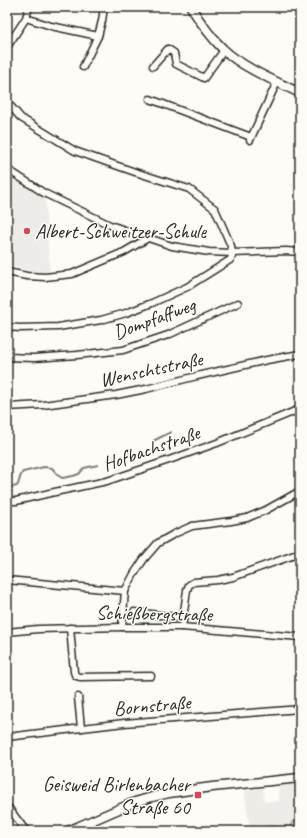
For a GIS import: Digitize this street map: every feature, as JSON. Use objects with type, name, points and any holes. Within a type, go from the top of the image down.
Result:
[{"type":"main road","points":[[191,7],[204,27],[224,50],[238,61],[300,93]]},
{"type":"main road","points":[[68,831],[136,802],[169,793],[300,778]]},
{"type":"street","points":[[7,47],[26,18],[29,7]]},
{"type":"street","points":[[83,66],[98,36],[104,7]]},
{"type":"street","points":[[296,7],[300,9]]},
{"type":"street","points":[[26,18],[52,26],[98,36]]},
{"type":"street","points":[[153,66],[168,49],[174,53],[176,64],[204,78],[224,50]]},
{"type":"street","points":[[150,99],[250,139],[277,82]]},
{"type":"street","points":[[7,102],[20,118],[75,151],[189,189],[215,209],[229,240],[232,253],[230,260],[188,287],[152,304],[126,313],[101,320],[58,327],[7,327]]},
{"type":"street","points":[[7,169],[51,196],[110,225],[172,246],[209,252],[300,252]]},
{"type":"street","points":[[7,272],[27,276],[45,277],[72,274],[124,252],[148,238]]},
{"type":"street","name":"Dompfaffweg","points":[[7,358],[34,358],[123,350],[168,335],[238,303]]},
{"type":"street","name":"Wenschtstraße","points":[[7,407],[42,405],[116,395],[266,360],[300,354]]},
{"type":"street","name":"Hofbachstraße","points":[[7,501],[16,501],[107,481],[191,452],[300,409],[300,406]]},
{"type":"street","points":[[122,627],[125,591],[144,559],[158,543],[192,526],[248,518],[300,491]]},
{"type":"street","points":[[182,627],[187,590],[191,583],[233,577],[300,552]]},
{"type":"street","points":[[7,580],[125,591]]},
{"type":"street","points":[[134,612],[184,618]]},
{"type":"street","name":"Schießbergstraße","points":[[7,632],[70,628],[182,627],[300,637]]},
{"type":"street","points":[[70,628],[74,675],[80,677],[151,676]]},
{"type":"street","points":[[78,697],[81,728]]},
{"type":"street","name":"Bornstraße","points":[[7,737],[138,721],[300,709]]},
{"type":"street","points":[[7,806],[26,831]]},
{"type":"shaded area","name":"Albert-Schweitzer-Schule","points":[[7,174],[45,198],[50,274],[33,272],[7,265]]},
{"type":"shaded area","points":[[300,772],[300,821],[293,822],[291,827],[274,829],[274,831],[236,831],[241,829],[250,829],[244,789],[263,788],[264,802],[279,801],[278,773]]},
{"type":"green space","points":[[293,821],[300,821],[300,831],[274,831],[274,829],[268,829],[268,826],[291,827]]},
{"type":"waterway","points":[[153,441],[171,432]]},
{"type":"waterway","points":[[129,454],[132,451]]},
{"type":"waterway","points":[[7,488],[17,486],[23,472],[44,467],[52,468],[62,478],[79,474],[84,468],[98,465]]},
{"type":"waterway","points":[[232,831],[241,828],[249,828]]},
{"type":"waterway","points":[[268,830],[276,831]]},
{"type":"waterway","points":[[286,831],[300,830]]},
{"type":"place","name":"Albert-Schweitzer-Schule","points":[[27,231]]},
{"type":"place","name":"Geisweid Birlenbacher Straße 60","points":[[198,795]]}]
